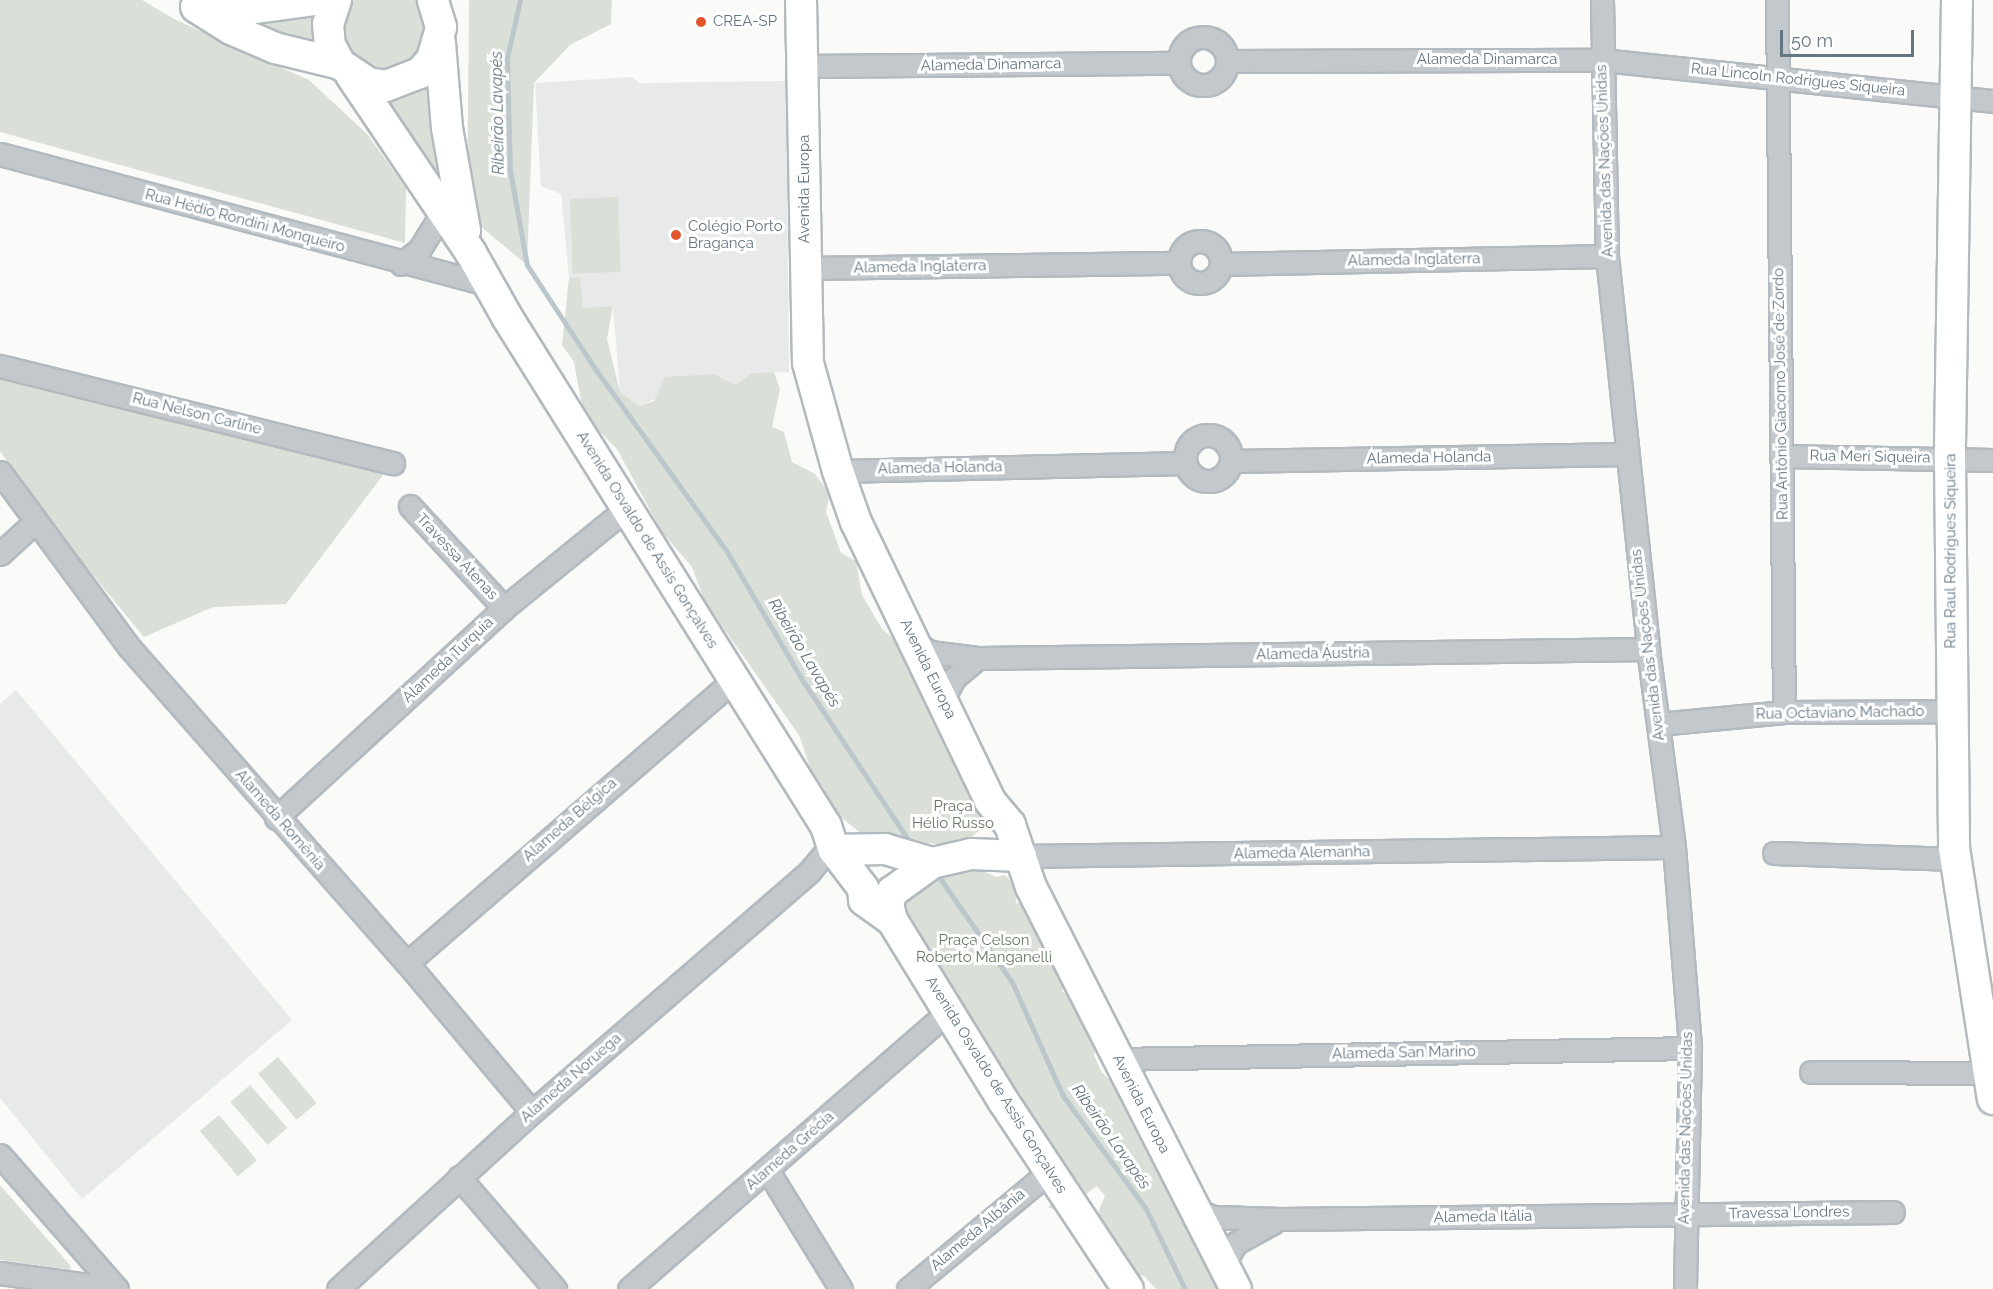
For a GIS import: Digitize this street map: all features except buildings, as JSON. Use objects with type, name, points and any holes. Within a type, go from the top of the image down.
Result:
[{"type":"street","points":[[186,3],[241,10],[315,0]]},
{"type":"street","name":"Avenida Osvaldo de Assis Gonçalves","points":[[336,0],[328,24],[330,45],[471,253],[626,509],[735,679],[863,888],[864,900],[892,920],[1049,1172],[1128,1289]]},
{"type":"street","name":"Avenida Europa","points":[[801,0],[807,363],[838,471],[856,522],[917,644],[990,801],[1010,825],[1031,887],[1229,1277]]},
{"type":"street","name":"Avenida das Nações Unidas","points":[[1602,0],[1607,256],[1648,649],[1674,847],[1690,1048],[1685,1289]]},
{"type":"street","name":"Rua Antônio Giacomo José de Zordo","points":[[1777,0],[1784,712]]},
{"type":"street","name":"Rua Raul Rodrigues Siqueira","points":[[1957,0],[1953,98],[1950,458],[1956,859],[1991,1086]]},
{"type":"street","points":[[186,3],[231,29],[275,48],[346,70],[386,86],[404,82],[426,66],[440,43]]},
{"type":"street","name":"Avenida Osvaldo de Assis Gonçalves","points":[[437,4],[457,198],[471,253]]},
{"type":"street","points":[[1202,37],[1217,41],[1227,61],[1221,76],[1208,85],[1185,77],[1179,63],[1183,48],[1202,37]]},
{"type":"street","name":"Alameda Dinamarca","points":[[1227,61],[1602,60]]},
{"type":"street","name":"Rua Lincoln Rodrigues Siqueira","points":[[1602,60],[1778,76],[1993,101]]},
{"type":"street","name":"Alameda Dinamarca","points":[[803,66],[1179,63]]},
{"type":"street","name":"Rua Hédio Rondini Monqueiro","points":[[0,154],[401,264],[490,285]]},
{"type":"street","points":[[401,264],[419,250],[444,210]]},
{"type":"street","points":[[1200,241],[1213,245],[1221,264],[1215,276],[1203,283],[1189,281],[1179,263],[1182,250],[1200,241]]},
{"type":"street","name":"Alameda Inglaterra","points":[[1221,264],[1607,256]]},
{"type":"street","name":"Alameda Inglaterra","points":[[806,268],[1179,263]]},
{"type":"street","name":"Rua Nelson Carline","points":[[0,366],[393,463]]},
{"type":"street","points":[[1208,435],[1223,440],[1231,461],[1225,474],[1206,481],[1193,475],[1186,463],[1193,441],[1208,435]]},
{"type":"street","name":"Alameda Holanda","points":[[1231,461],[1626,454]]},
{"type":"street","name":"Rua Meri Siqueira","points":[[1783,456],[1993,460]]},
{"type":"street","name":"Alameda Holanda","points":[[838,471],[1186,463]]},
{"type":"street","name":"Alameda Romênia","points":[[0,472],[129,647],[276,818],[407,963],[531,1112]]},
{"type":"street","name":"Travessa Atenas","points":[[410,506],[504,608]]},
{"type":"street","name":"Alameda Turquia","points":[[276,818],[504,608],[626,509]]},
{"type":"street","points":[[0,554],[35,522]]},
{"type":"street","name":"Alameda Áustria","points":[[917,644],[930,652],[978,658],[1648,649]]},
{"type":"street","points":[[943,699],[954,678],[978,658]]},
{"type":"street","name":"Alameda Bélgica","points":[[407,963],[735,679]]},
{"type":"street","name":"Rua Octaviano Machado","points":[[1658,724],[1784,712],[1952,711]]},
{"type":"street","points":[[990,801],[987,834],[971,854],[1031,887]]},
{"type":"street","name":"Alameda Alemanha","points":[[839,849],[885,849],[924,863],[971,854],[1021,856],[1674,847]]},
{"type":"street","points":[[809,872],[839,849]]},
{"type":"street","name":"Alameda Noruega","points":[[339,1289],[459,1176],[809,872],[825,853],[839,849]]},
{"type":"street","points":[[1774,853],[1956,859]]},
{"type":"street","name":"Alameda Alemanha","points":[[892,920],[888,904],[892,892],[924,863]]},
{"type":"street","name":"Alameda Grécia","points":[[629,1289],[768,1171],[949,1011]]},
{"type":"street","name":"Alameda San Marino","points":[[1118,1059],[1690,1048]]},
{"type":"street","points":[[1811,1072],[1991,1086]]},
{"type":"street","points":[[0,1155],[117,1289]]},
{"type":"street","points":[[768,1171],[841,1289]]},
{"type":"street","name":"Alameda Albânia","points":[[908,1289],[1049,1172]]},
{"type":"street","points":[[459,1176],[555,1289]]},
{"type":"street","name":"Alameda Itália","points":[[1196,1211],[1215,1217],[1280,1220],[1685,1214]]},
{"type":"street","name":"Travessa Londres","points":[[1685,1214],[1893,1212]]},
{"type":"street","name":"Alameda Itália","points":[[1229,1277],[1227,1252],[1241,1239],[1280,1220]]},
{"type":"street","points":[[0,1273],[117,1289]]},
{"type":"shaded area","name":"Colégio Porto Bragança","points":[[632,77],[639,83],[786,81],[789,372],[752,373],[736,385],[714,374],[639,406],[620,392],[613,306],[583,308],[580,278],[569,278],[561,194],[541,186],[535,83]]},
{"type":"shaded area","points":[[16,690],[292,1020],[82,1199],[0,1098],[0,704]]},
{"type":"green space","points":[[0,0],[142,0],[174,19],[309,80],[367,134],[406,188],[405,243],[0,132]]},
{"type":"green space","points":[[346,0],[418,0],[427,16],[421,57],[384,77],[346,61],[336,19]]},
{"type":"green space","points":[[469,0],[612,0],[611,24],[570,45],[534,83],[527,265],[467,215]]},
{"type":"green space","points":[[320,10],[323,50],[230,19]]},
{"type":"green space","points":[[433,72],[456,216],[378,95]]},
{"type":"green space","points":[[618,197],[621,272],[573,274],[570,199]]},
{"type":"green space","name":"Praça Hélio Russo","points":[[580,277],[583,308],[613,306],[607,339],[620,392],[639,406],[654,401],[665,377],[714,374],[736,385],[752,373],[774,372],[780,389],[772,427],[784,432],[792,462],[815,474],[830,494],[826,512],[841,553],[856,561],[862,595],[882,629],[920,660],[983,812],[980,829],[971,838],[952,846],[863,835],[825,804],[825,790],[812,773],[799,735],[705,602],[692,567],[662,532],[617,449],[584,416],[574,362],[562,345],[569,278]]},
{"type":"green space","points":[[0,376],[386,471],[286,604],[213,607],[144,637],[64,540],[0,451]]},
{"type":"green space","name":"Praça Celson Roberto Manganelli","points":[[974,867],[996,877],[1005,875],[1015,886],[1016,903],[1031,905],[1037,915],[1034,927],[1046,928],[1051,942],[1043,954],[1045,963],[1058,970],[1065,983],[1062,991],[1073,999],[1075,1012],[1096,1047],[1094,1055],[1101,1071],[1119,1090],[1173,1201],[1190,1216],[1208,1269],[1220,1289],[1156,1289],[1144,1276],[1136,1275],[1099,1227],[1099,1210],[1105,1196],[1097,1186],[1060,1212],[1048,1207],[1054,1203],[1052,1196],[1040,1191],[1021,1094],[1011,1090],[1004,1079],[1003,1065],[993,1059],[905,932],[897,876],[933,880]]},
{"type":"green space","points":[[278,1057],[317,1103],[297,1120],[258,1074]]},
{"type":"green space","points":[[250,1085],[287,1128],[268,1145],[230,1102]]},
{"type":"green space","points":[[219,1115],[257,1160],[238,1176],[200,1131]]},
{"type":"green space","points":[[0,1185],[70,1265],[71,1270],[0,1260]]},
{"type":"waterway","name":"Ribeirão Lavapés","points":[[520,0],[507,58],[510,170],[527,265],[596,370],[726,550],[803,681],[911,844]]},
{"type":"waterway","name":"Ribeirão Lavapés","points":[[935,871],[1012,982],[1063,1096],[1146,1209],[1185,1289]]},
{"type":"place","name":"CREA-SP","points":[[701,22]]},
{"type":"place","name":"Colégio Porto Bragança","points":[[676,235]]}]
